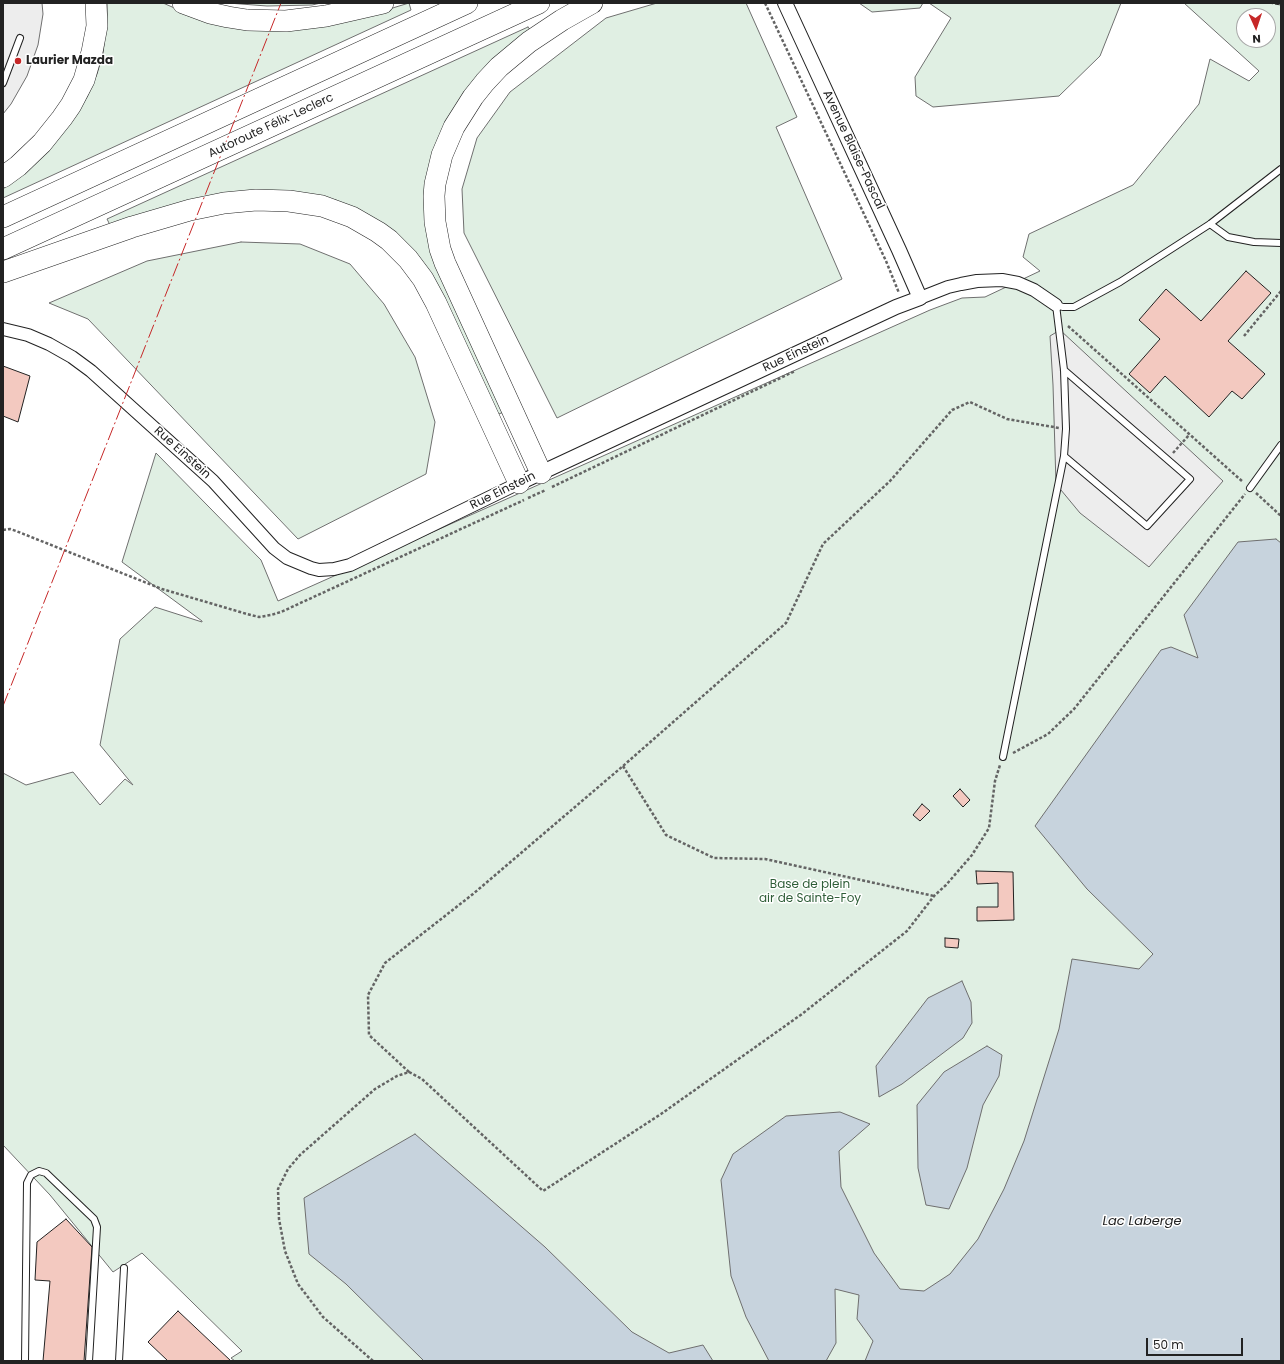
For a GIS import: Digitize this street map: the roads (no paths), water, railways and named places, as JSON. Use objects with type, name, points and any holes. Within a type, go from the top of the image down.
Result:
[{"type":"highway","points":[[3,177],[18,166],[42,143],[71,105],[84,80],[92,52],[97,26],[96,3]]},
{"type":"highway","points":[[183,3],[210,13],[228,17],[247,20],[286,21],[326,16],[383,3]]},
{"type":"highway","points":[[3,217],[467,3]]},
{"type":"highway","name":"Autoroute Félix-Leclerc","points":[[3,249],[539,3]]},
{"type":"highway","points":[[541,473],[445,263],[440,249],[435,222],[435,184],[442,154],[454,127],[473,97],[485,82],[499,67],[529,42],[562,20],[592,3]]},
{"type":"highway","points":[[3,272],[132,226],[190,210],[224,203],[256,200],[289,201],[322,206],[352,217],[389,240],[408,259],[423,280],[436,303],[519,483]]},
{"type":"street","name":"Avenue Blaise-Pascal","points":[[785,3],[920,298]]},
{"type":"street","name":"Rue Einstein","points":[[3,329],[28,335],[49,344],[72,357],[91,371],[213,481],[274,548],[287,558],[302,566],[326,570],[350,565],[519,483],[889,311],[948,287],[977,281],[1002,280],[1018,283],[1034,290],[1056,306]]},
{"type":"lane","points":[[3,83],[20,38]]},
{"type":"lane","points":[[1003,757],[1064,456],[1066,429],[1064,370],[1056,306],[1074,307],[1120,282],[1210,224],[1281,168]]},
{"type":"lane","points":[[1210,224],[1228,237],[1254,242],[1281,243]]},
{"type":"lane","points":[[1064,370],[1190,479],[1146,526],[1064,456]]},
{"type":"lane","points":[[1250,488],[1281,445]]},
{"type":"lane","points":[[25,1361],[27,1182],[31,1175],[39,1171],[46,1173],[52,1178],[94,1219],[98,1227],[89,1361]]},
{"type":"lane","points":[[119,1361],[124,1268]]},
{"type":"water","name":"Lac Laberge","points":[[1276,539],[1281,543],[1281,1361],[865,1361],[873,1341],[857,1319],[859,1295],[835,1289],[836,1343],[826,1361],[769,1361],[746,1317],[731,1276],[721,1180],[733,1154],[786,1116],[840,1112],[870,1124],[839,1151],[841,1187],[874,1253],[900,1289],[924,1291],[950,1274],[978,1239],[1004,1189],[1024,1141],[1059,1029],[1072,959],[1139,969],[1153,954],[1087,889],[1035,826],[1161,650],[1171,647],[1198,658],[1184,615],[1238,542]]},
{"type":"water","points":[[962,981],[971,1002],[972,1023],[963,1038],[902,1084],[879,1097],[876,1066],[928,998]]},
{"type":"water","points":[[987,1046],[1002,1055],[999,1076],[983,1105],[967,1168],[949,1209],[926,1205],[918,1168],[917,1105],[944,1072]]},
{"type":"water","points":[[415,1134],[545,1247],[632,1332],[669,1353],[703,1345],[713,1361],[424,1361],[346,1284],[309,1254],[304,1198]]},
{"type":"place","name":"Laurier Mazda","points":[[18,61]]},
{"type":"park label","name":"Base de plein air de Sainte-Foy","points":[[810,892]]}]
